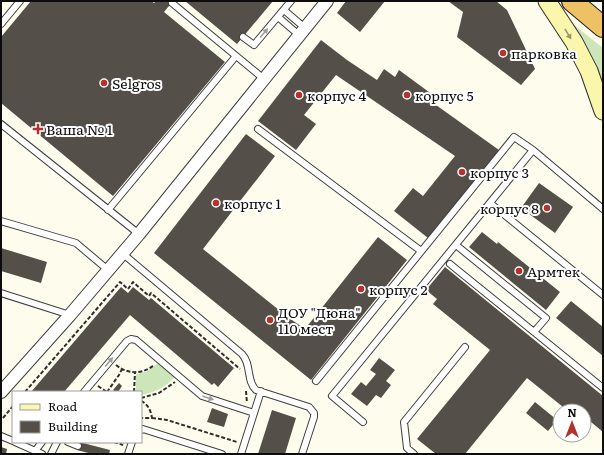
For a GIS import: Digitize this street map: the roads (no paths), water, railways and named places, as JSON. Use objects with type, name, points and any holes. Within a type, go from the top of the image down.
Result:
[{"type":"highway","points":[[572,1],[603,27]]},
{"type":"main road","points":[[548,1],[574,42],[588,71],[603,111]]},
{"type":"street","points":[[1,392],[70,315],[139,234],[327,1]]},
{"type":"lane","points":[[1,24],[20,1]]},
{"type":"lane","points":[[243,36],[254,46],[291,1]]},
{"type":"lane","points":[[172,3],[264,79]]},
{"type":"lane","points":[[284,10],[302,31]]},
{"type":"lane","points":[[278,17],[302,31]]},
{"type":"lane","points":[[108,210],[236,56]]},
{"type":"lane","points":[[1,124],[139,234]]},
{"type":"lane","points":[[258,129],[422,251]]},
{"type":"lane","points":[[316,381],[514,137],[533,150],[603,209]]},
{"type":"lane","points":[[363,422],[332,396],[533,150]]},
{"type":"lane","points":[[490,203],[603,295]]},
{"type":"lane","points":[[1,221],[76,243],[108,270]]},
{"type":"lane","points":[[456,245],[546,318],[534,332]]},
{"type":"lane","points":[[122,253],[242,354],[248,364],[252,387],[261,392],[309,407],[312,410],[314,417],[302,454]]},
{"type":"lane","points":[[450,264],[603,388]]},
{"type":"lane","points":[[1,293],[70,315]]},
{"type":"lane","points":[[85,391],[126,341],[130,339],[136,340],[202,396],[254,412]]},
{"type":"lane","points":[[414,454],[407,448],[404,422],[465,347]]},
{"type":"lane","points":[[241,454],[261,392]]},
{"type":"lane","points":[[142,430],[222,454]]},
{"type":"lane","points":[[1,436],[12,441]]},
{"type":"lane","points":[[16,443],[42,454]]},
{"type":"lane","points":[[35,451],[41,443]]},
{"type":"lane","points":[[51,454],[56,443]]},
{"type":"lane","points":[[70,443],[78,446]]},
{"type":"lane","points":[[128,454],[132,443]]},
{"type":"place","name":"парковка","points":[[503,53]]},
{"type":"place","name":"Selgros","points":[[104,83]]},
{"type":"place","name":"корпус 4","points":[[299,95]]},
{"type":"place","name":"корпус 5","points":[[407,95]]},
{"type":"place","name":"Ваша № 1","points":[[38,129]]},
{"type":"place","name":"корпус 3","points":[[462,172]]},
{"type":"place","name":"корпус 1","points":[[216,203]]},
{"type":"place","name":"корпус 8","points":[[547,208]]},
{"type":"place","name":"Армтек","points":[[519,271]]},
{"type":"place","name":"корпус 2","points":[[361,289]]},
{"type":"place","name":"ДОУ \"Дюна\" 110 мест","points":[[270,320]]}]
